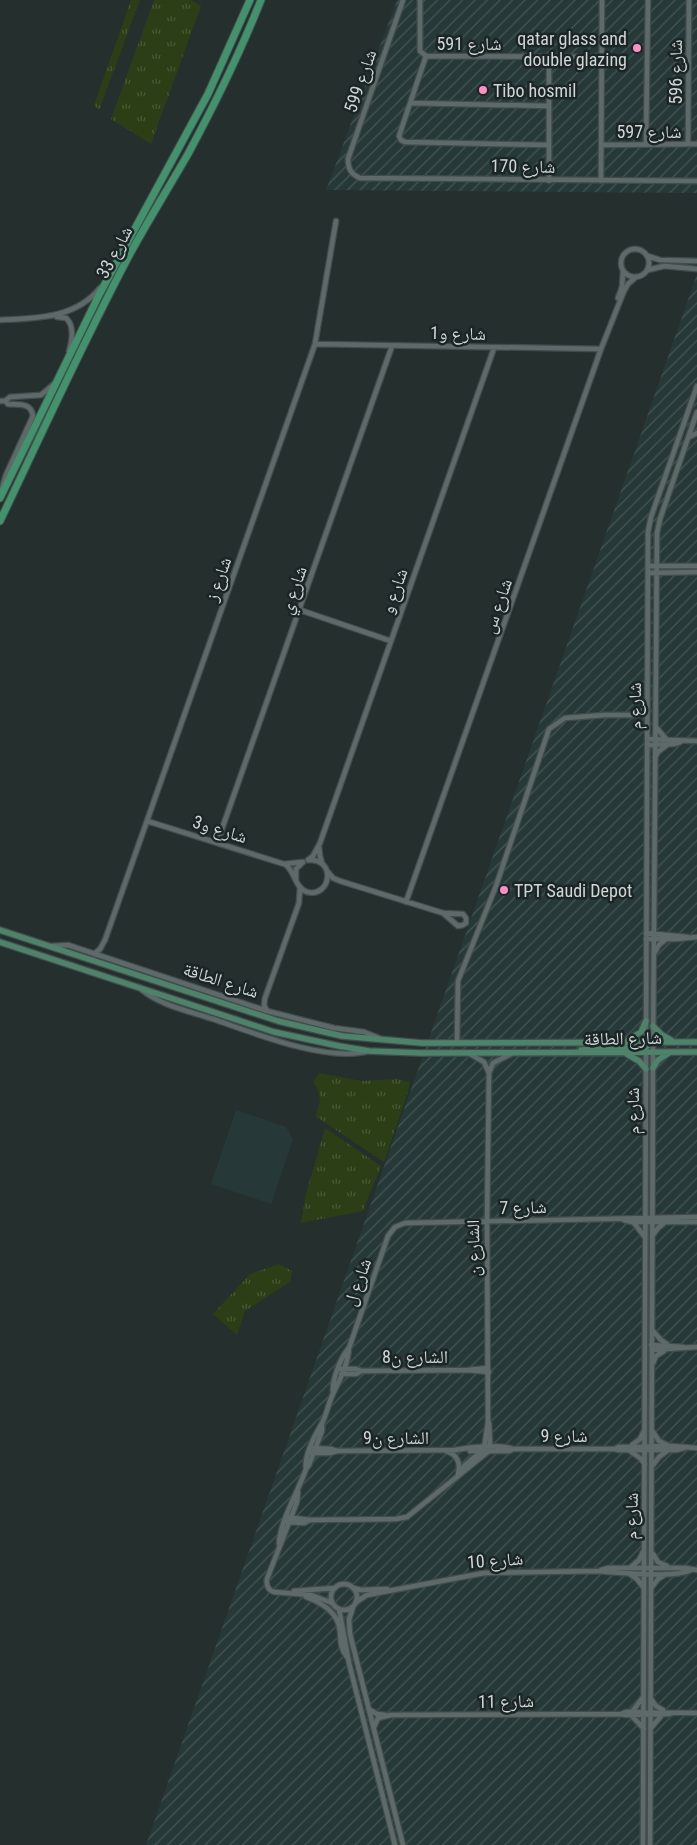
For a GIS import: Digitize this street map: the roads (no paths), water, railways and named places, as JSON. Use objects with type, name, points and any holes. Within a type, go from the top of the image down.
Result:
[{"type":"highway","name":"شارع 33","points":[[0,497],[114,266],[204,101],[250,0]]},
{"type":"highway","name":"شارع 33","points":[[0,521],[104,304],[147,222],[210,111],[233,65],[261,0]]},
{"type":"main road","name":"شارع الطاقة","points":[[0,930],[278,1021],[342,1036],[384,1041],[457,1043],[622,1042],[670,1052],[697,1052]]},
{"type":"main road","name":"شارع الطاقة","points":[[0,942],[274,1032],[306,1040],[369,1051],[470,1054],[625,1053],[673,1041],[697,1043]]},
{"type":"main road","points":[[622,1042],[637,1036],[646,1021]]},
{"type":"main road","points":[[653,1026],[662,1035],[673,1041]]},
{"type":"main road","points":[[562,1053],[580,1050],[697,1043]]},
{"type":"main road","points":[[653,1068],[661,1057],[670,1052]]},
{"type":"main road","points":[[625,1053],[639,1061],[646,1069]]},
{"type":"street","name":"شارع 599","points":[[350,172],[348,159],[403,0]]},
{"type":"street","points":[[420,0],[420,51],[426,56],[400,136],[401,140],[405,142],[549,145]]},
{"type":"street","points":[[601,181],[602,0]]},
{"type":"street","points":[[646,144],[648,0]]},
{"type":"street","name":"شارع 596","points":[[688,144],[689,0]]},
{"type":"street","name":"شارع 591","points":[[426,56],[602,57]]},
{"type":"street","points":[[549,57],[549,181]]},
{"type":"street","points":[[410,103],[549,106]]},
{"type":"street","name":"شارع 597","points":[[602,145],[697,144]]},
{"type":"street","name":"شارع 170","points":[[350,172],[360,178],[697,181]]},
{"type":"street","name":"شارع ز","points":[[94,954],[100,949],[105,940],[315,344],[336,221]]},
{"type":"street","points":[[648,256],[650,263],[648,270],[643,275],[630,276],[623,270],[622,259],[628,251],[639,250],[648,256],[660,260],[697,261]]},
{"type":"street","points":[[43,317],[65,313],[78,306],[98,290],[114,266]]},
{"type":"street","points":[[648,270],[664,266],[697,268]]},
{"type":"street","name":"شارع س","points":[[406,902],[612,318],[622,287],[623,270]]},
{"type":"street","name":"شارع س","points":[[612,318],[626,287],[636,277]]},
{"type":"street","points":[[0,320],[63,317],[70,322],[70,345],[63,368]]},
{"type":"street","name":"شارع و1","points":[[315,344],[601,349]]},
{"type":"street","name":"شارع ي","points":[[217,843],[392,346]]},
{"type":"street","name":"شارع و","points":[[306,861],[313,856],[320,843],[494,348]]},
{"type":"street","points":[[0,497],[6,475],[33,416],[32,410],[27,406],[8,404],[3,401],[10,397],[41,395],[56,381]]},
{"type":"street","name":"شارع م","points":[[650,1845],[653,1068],[646,1021],[649,524],[697,386]]},
{"type":"street","name":"شارع م","points":[[643,1845],[646,1069],[653,1026],[655,936],[655,725],[658,526],[697,415]]},
{"type":"street","points":[[688,438],[697,433]]},
{"type":"street","points":[[674,452],[682,454]]},
{"type":"street","points":[[658,558],[670,566]]},
{"type":"street","points":[[648,566],[672,572],[697,572]]},
{"type":"street","points":[[648,572],[670,566],[697,566]]},
{"type":"street","points":[[658,583],[664,576],[672,572]]},
{"type":"street","points":[[300,610],[391,641]]},
{"type":"street","points":[[637,715],[647,708]]},
{"type":"street","points":[[457,1043],[458,981],[496,886],[549,729],[565,718],[604,714],[637,715],[647,722]]},
{"type":"street","points":[[655,725],[667,742]]},
{"type":"street","points":[[647,742],[697,741]]},
{"type":"street","points":[[655,758],[667,742]]},
{"type":"street","points":[[647,795],[655,795]]},
{"type":"street","name":"شارع و3","points":[[147,821],[284,864],[306,861]]},
{"type":"street","name":"شارع و","points":[[320,843],[319,852],[322,863]]},
{"type":"street","points":[[296,879],[296,869],[306,861],[318,860],[333,878],[443,913],[463,914],[466,918],[466,923],[463,926],[458,926],[443,913]]},
{"type":"street","points":[[284,864],[291,871],[300,887],[299,903]]},
{"type":"street","points":[[324,886],[328,872]]},
{"type":"street","points":[[257,1007],[261,1005],[265,998],[299,903],[303,897],[334,882],[344,882]]},
{"type":"street","points":[[646,885],[655,884]]},
{"type":"street","points":[[300,887],[310,892]]},
{"type":"street","points":[[654,921],[666,937]]},
{"type":"street","points":[[646,936],[697,937]]},
{"type":"street","points":[[654,953],[666,937]]},
{"type":"street","name":"شارع ز","points":[[105,940],[103,952],[105,958]]},
{"type":"street","name":"شارع الطاقة","points":[[49,946],[68,945],[267,1011],[326,1026],[364,1032],[384,1041]]},
{"type":"street","points":[[265,998],[264,1005],[267,1011]]},
{"type":"street","points":[[489,1073],[497,1059],[513,1053]]},
{"type":"street","points":[[470,1054],[484,1062],[489,1073]]},
{"type":"street","name":"الشارع ن","points":[[487,1449],[489,1073]]},
{"type":"street","points":[[636,1217],[642,1211],[645,1202]]},
{"type":"street","points":[[653,1206],[663,1217]]},
{"type":"street","name":"شارع 7","points":[[395,1227],[405,1223],[623,1220],[636,1217],[645,1220]]},
{"type":"street","name":"شارع 7","points":[[652,1220],[663,1217],[697,1217]]},
{"type":"street","name":"شارع 7","points":[[623,1220],[632,1222],[645,1220],[697,1222]]},
{"type":"street","points":[[632,1222],[641,1230],[645,1238]]},
{"type":"street","points":[[652,1236],[666,1222]]},
{"type":"street","name":"شارع ل","points":[[278,1592],[270,1591],[267,1586],[267,1580],[279,1546],[279,1536],[297,1502],[298,1492],[306,1469],[305,1463],[322,1431],[322,1424],[333,1394],[332,1386],[348,1355],[388,1236],[395,1227]]},
{"type":"street","points":[[645,1284],[653,1284]]},
{"type":"street","points":[[653,1332],[669,1347]]},
{"type":"street","points":[[652,1364],[656,1356],[669,1347]]},
{"type":"street","points":[[646,1348],[697,1347]]},
{"type":"street","name":"الشارع ن8","points":[[341,1368],[356,1368],[361,1371]]},
{"type":"street","name":"الشارع ن8","points":[[339,1374],[356,1374],[361,1371],[488,1370]]},
{"type":"street","points":[[645,1427],[640,1439],[629,1448],[645,1465]]},
{"type":"street","points":[[652,1466],[670,1448],[660,1441],[653,1431]]},
{"type":"street","name":"شارع 9","points":[[487,1449],[509,1451],[513,1449],[615,1449],[618,1447],[697,1448]]},
{"type":"street","points":[[288,1520],[396,1519],[407,1517],[458,1475],[464,1466],[487,1449]]},
{"type":"street","name":"الشارع ن9","points":[[312,1451],[487,1449]]},
{"type":"street","points":[[445,1450],[458,1459],[458,1475]]},
{"type":"street","points":[[644,1549],[639,1560],[628,1570],[644,1588]]},
{"type":"street","points":[[652,1549],[658,1562],[673,1568]]},
{"type":"street","name":"شارع 10","points":[[652,1571],[673,1568],[694,1570]]},
{"type":"street","name":"شارع 10","points":[[356,1602],[366,1595],[484,1573],[644,1570],[669,1573],[694,1570]]},
{"type":"street","points":[[652,1588],[658,1579],[669,1573]]},
{"type":"street","points":[[278,1592],[335,1588],[342,1584],[353,1588],[357,1594],[349,1620],[349,1631],[403,1845]]},
{"type":"street","points":[[332,1603],[332,1595],[335,1588]]},
{"type":"street","name":"شارع 10","points":[[353,1588],[361,1590],[394,1590]]},
{"type":"street","points":[[278,1592],[316,1596],[332,1603],[339,1609],[348,1610],[353,1607]]},
{"type":"street","points":[[300,1594],[320,1602],[333,1614],[339,1626],[341,1648],[347,1657]]},
{"type":"street","points":[[339,1609],[347,1657],[395,1845]]},
{"type":"street","points":[[644,1641],[651,1641]]},
{"type":"street","points":[[644,1696],[632,1714],[644,1729]]},
{"type":"street","points":[[651,1699],[656,1706],[667,1713],[656,1720],[651,1729]]},
{"type":"street","name":"شارع 11","points":[[370,1710],[377,1714],[391,1715],[697,1713]]},
{"type":"street","points":[[374,1727],[375,1722],[380,1717],[391,1715]]},
{"type":"street","points":[[643,1816],[650,1816]]},
{"type":"place","name":"qatar glass and double glazing","points":[[637,48]]},
{"type":"place","name":"Tibo hosmil","points":[[483,90]]},
{"type":"place","name":"TPT Saudi Depot","points":[[504,890]]}]
